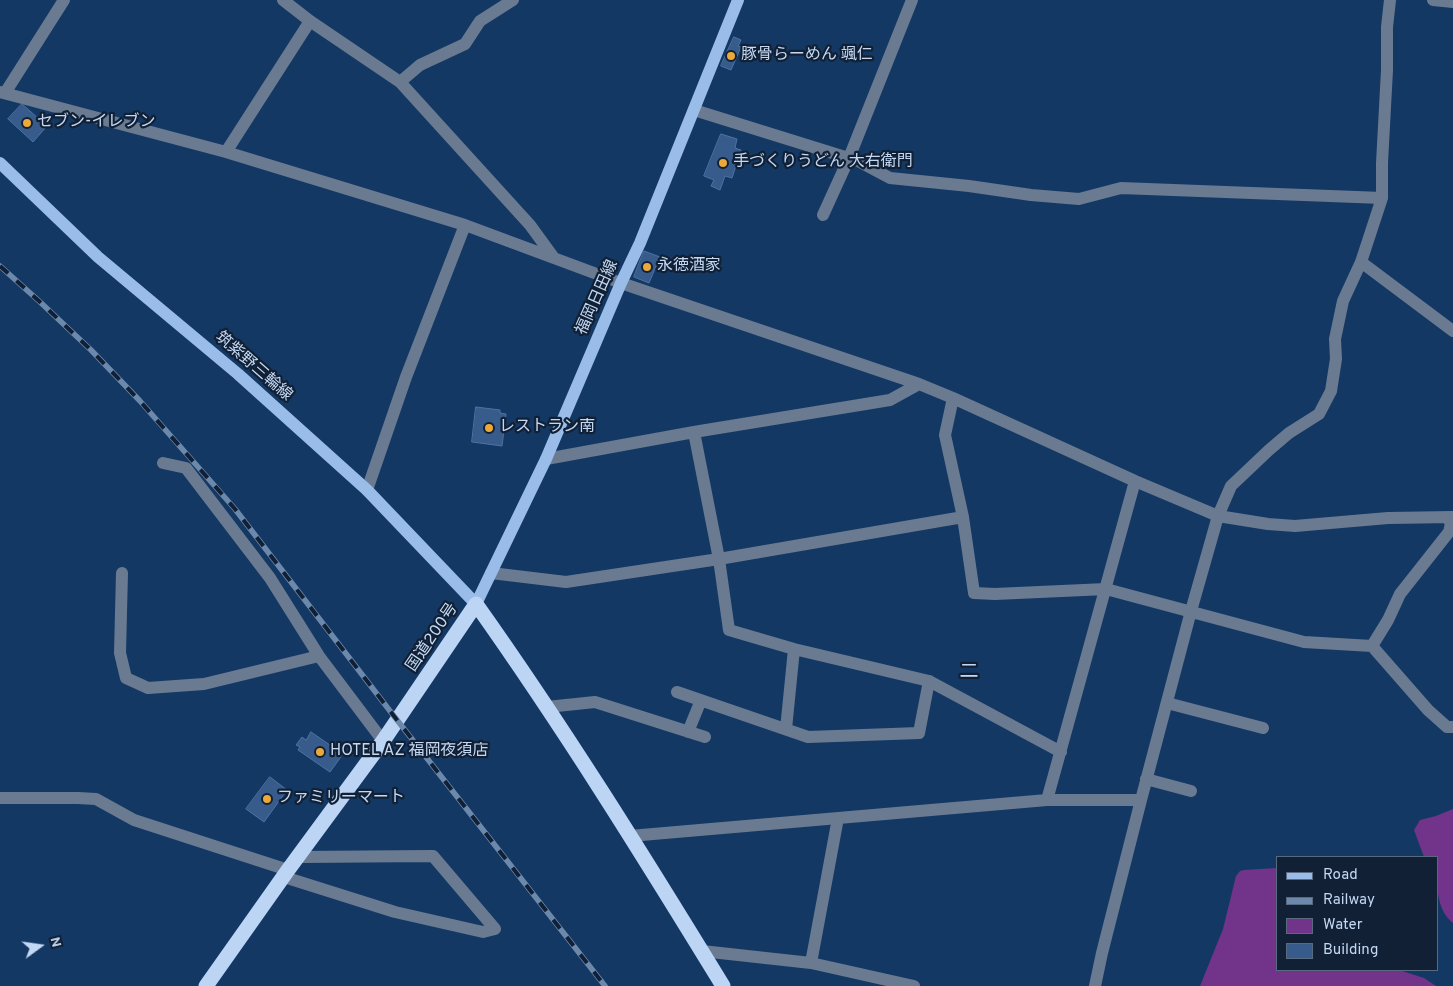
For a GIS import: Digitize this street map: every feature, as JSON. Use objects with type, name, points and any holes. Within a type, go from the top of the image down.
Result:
[{"type":"highway","name":"国道200号","points":[[206,986],[286,873],[383,742],[476,604],[529,679],[630,836],[723,986]]},
{"type":"main road","name":"福岡日田線","points":[[476,604],[546,459],[640,243],[738,0]]},
{"type":"main road","name":"筑紫野三輪線","points":[[0,163],[98,257],[238,374],[367,490],[476,604]]},
{"type":"street","points":[[64,0],[3,92],[226,152],[465,225],[621,283],[919,384],[954,398],[1135,481],[1218,516],[1268,524],[1296,526],[1388,518],[1450,517],[1449,532],[1400,594],[1388,620],[1372,646]]},
{"type":"street","points":[[283,0],[310,21],[400,82],[530,225],[554,258]]},
{"type":"street","points":[[400,82],[420,65],[465,44],[480,21],[513,0]]},
{"type":"street","points":[[823,215],[912,0]]},
{"type":"street","points":[[1096,986],[1102,953],[1140,800],[1218,516],[1231,486],[1289,433],[1319,414],[1331,391],[1336,359],[1335,339],[1343,301],[1361,262],[1382,198],[1387,27],[1390,0]]},
{"type":"street","points":[[1433,0],[1453,2]]},
{"type":"street","points":[[226,152],[310,21]]},
{"type":"street","points":[[694,110],[858,161],[890,178],[1080,199],[1121,188],[1382,198]]},
{"type":"street","points":[[367,490],[406,377],[465,225]]},
{"type":"street","points":[[1361,262],[1453,331]]},
{"type":"street","points":[[546,459],[694,432],[890,400],[919,384]]},
{"type":"street","points":[[954,398],[946,435],[963,517],[974,593],[995,594],[1106,589],[1304,642],[1372,646],[1428,710],[1447,726],[1453,727]]},
{"type":"street","points":[[694,432],[718,559],[728,630],[794,649],[929,681],[1061,752]]},
{"type":"street","points":[[163,463],[186,468],[270,578],[319,656],[383,742]]},
{"type":"street","points":[[1048,800],[1135,481]]},
{"type":"street","points":[[491,574],[566,582],[718,559],[963,517]]},
{"type":"street","points":[[122,573],[120,653],[126,678],[148,688],[204,684],[319,656]]},
{"type":"street","points":[[786,729],[794,649]]},
{"type":"street","points":[[677,692],[808,737],[919,733],[929,681]]},
{"type":"street","points":[[688,732],[701,700]]},
{"type":"street","points":[[547,708],[595,702],[705,737]]},
{"type":"street","points":[[1166,703],[1263,728]]},
{"type":"street","points":[[1146,779],[1192,792]]},
{"type":"street","points":[[0,798],[96,799],[134,820],[395,912],[483,932],[495,929],[433,856],[298,857]]},
{"type":"street","points":[[630,836],[1048,800],[1140,800]]},
{"type":"street","points":[[811,964],[838,818]]},
{"type":"street","points":[[702,951],[811,964],[914,986]]},
{"type":"water","points":[[1453,809],[1453,923],[1442,909],[1438,893],[1438,856],[1424,856],[1414,830],[1420,820]]},
{"type":"water","points":[[1276,868],[1276,971],[1402,971],[1424,978],[1436,986],[1200,986],[1223,929],[1236,876],[1240,871]]},
{"type":"building","name":"豚骨らーめん 颯仁","points":[[734,37],[741,40],[738,46],[741,47],[731,70],[721,66]]},
{"type":"building","name":"セブン-イレブン","points":[[22,104],[47,126],[33,142],[8,119]]},
{"type":"building","name":"手づくりうどん 大右衛門","points":[[721,134],[737,139],[735,148],[741,150],[732,178],[725,176],[720,190],[711,186],[714,180],[704,176]]},
{"type":"building","name":"永徳酒家","points":[[644,251],[660,257],[649,283],[634,277]]},
{"type":"building","name":"レストラン南","points":[[476,407],[500,410],[500,413],[506,414],[502,446],[472,442]]},
{"type":"building","name":"HOTEL AZ 福岡夜須店","points":[[311,732],[343,754],[330,772],[298,750],[300,747],[296,745],[302,737],[306,740]]},
{"type":"building","name":"ファミリーマート","points":[[270,777],[287,790],[264,822],[246,809]]},
{"type":"railway","points":[[0,266],[91,350],[140,401],[235,509],[605,986]]},
{"type":"place","name":"豚骨らーめん 颯仁","points":[[731,56]]},
{"type":"place","name":"セブン-イレブン","points":[[27,123]]},
{"type":"place","name":"手づくりうどん 大右衛門","points":[[723,163]]},
{"type":"place","name":"永徳酒家","points":[[647,267]]},
{"type":"place","name":"レストラン南","points":[[489,428]]},
{"type":"place","name":"HOTEL AZ 福岡夜須店","points":[[320,752]]},
{"type":"place","name":"ファミリーマート","points":[[267,799]]},
{"type":"district","name":"二","points":[[969,673]]}]
